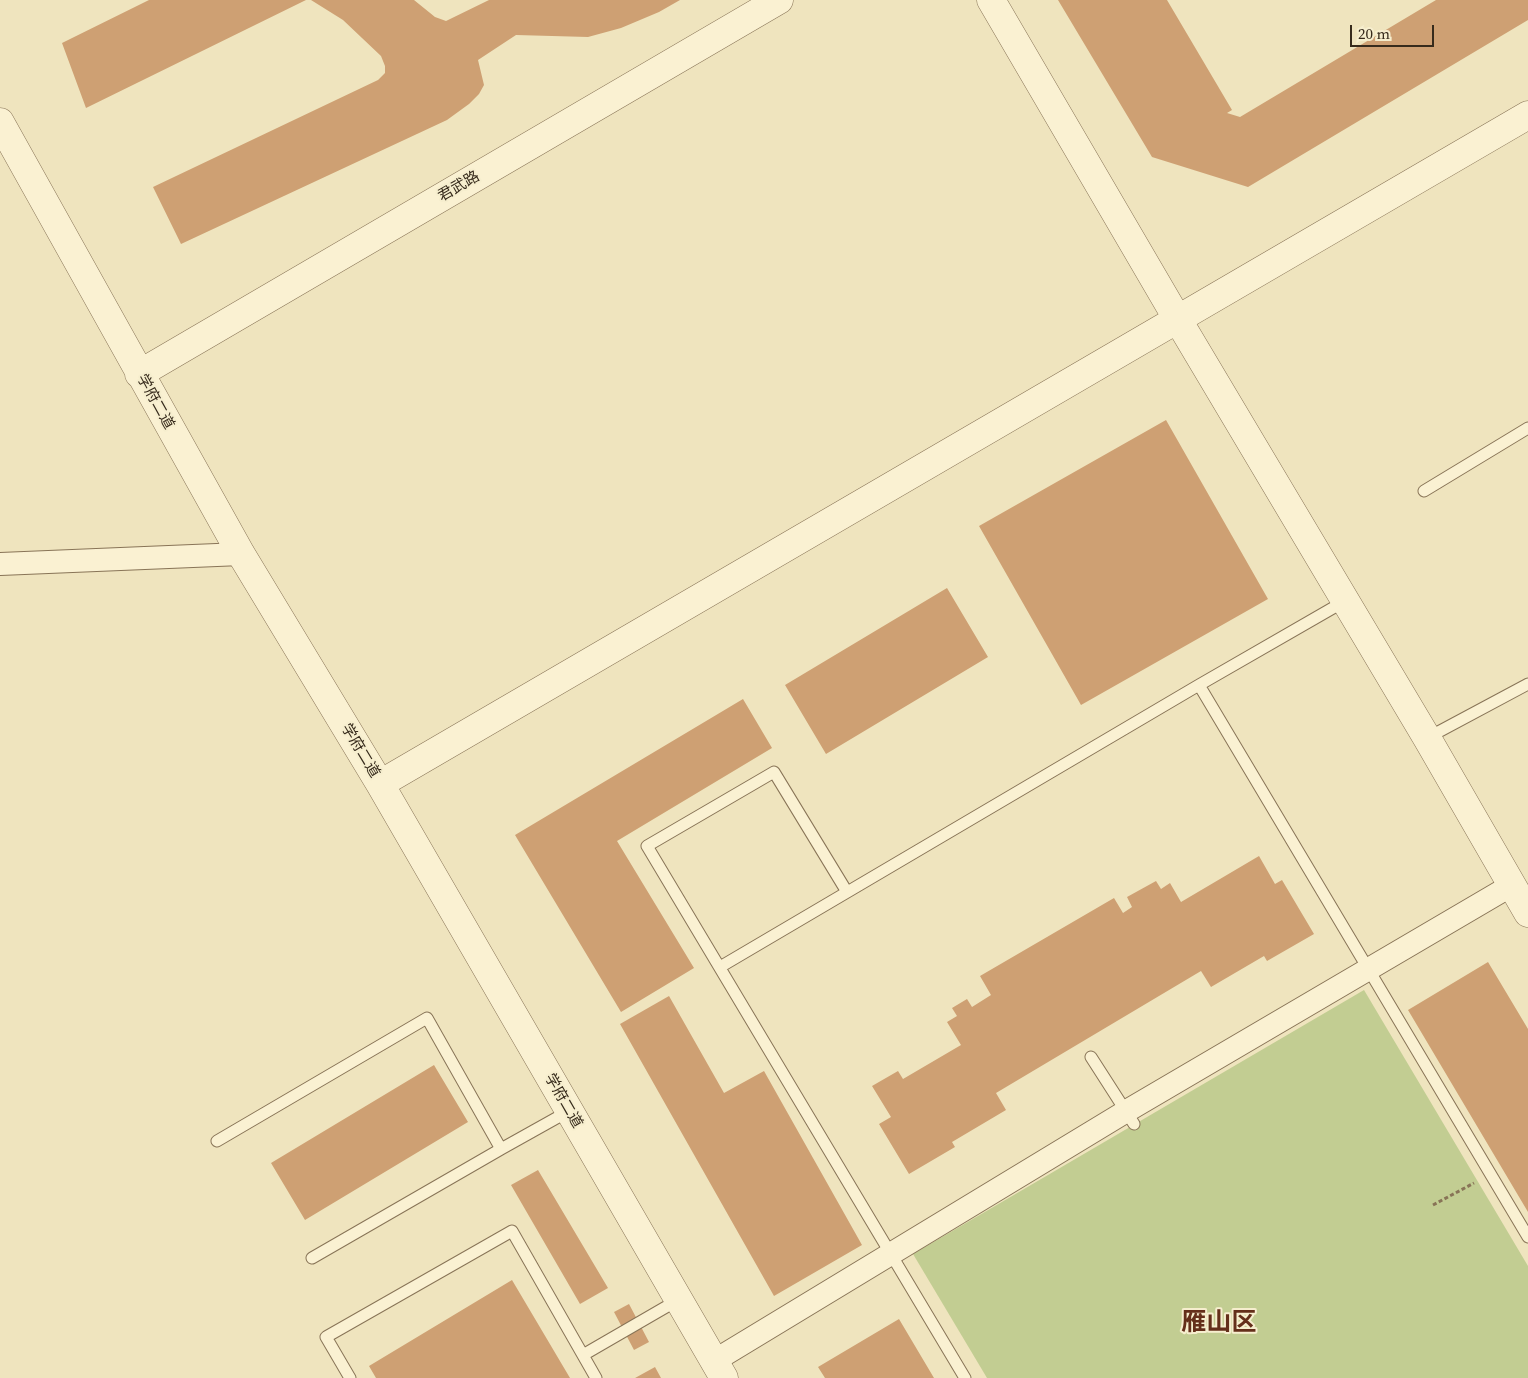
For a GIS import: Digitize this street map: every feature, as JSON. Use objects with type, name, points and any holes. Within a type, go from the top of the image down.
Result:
[{"type":"street","name":"君武路","points":[[139,374],[779,0]]},
{"type":"street","points":[[991,0],[1178,320],[1427,738],[1528,913]]},
{"type":"street","points":[[380,784],[1528,115]]},
{"type":"street","name":"学府二道","points":[[0,122],[241,554],[380,784],[719,1369]]},
{"type":"street","points":[[0,564],[241,554]]},
{"type":"street","points":[[719,1369],[892,1253],[1129,1118],[1369,970],[1512,885]]},
{"type":"lane","points":[[1424,490],[1528,428]]},
{"type":"lane","points":[[720,967],[1345,601]]},
{"type":"lane","points":[[1427,738],[1528,684]]},
{"type":"lane","points":[[1199,685],[1528,1237]]},
{"type":"lane","points":[[847,892],[774,772],[647,846],[965,1378]]},
{"type":"lane","points":[[217,1141],[427,1018],[501,1150]]},
{"type":"lane","points":[[1091,1057],[1129,1118]]},
{"type":"lane","points":[[312,1258],[569,1111]]},
{"type":"lane","points":[[350,1378],[326,1337],[512,1231],[596,1378]]},
{"type":"lane","points":[[583,1356],[678,1300]]},
{"type":"path","points":[[1433,1206],[1491,1174]]},
{"type":"green space","points":[[1364,990],[1528,1266],[1528,1378],[987,1378],[913,1254]]},
{"type":"building","points":[[149,0],[306,0],[86,108],[62,43]]},
{"type":"building","points":[[311,0],[414,0],[435,17],[446,21],[489,0],[680,0],[659,12],[621,28],[588,37],[516,35],[478,60],[484,85],[479,94],[469,104],[447,120],[181,244],[153,187],[378,80],[385,73],[385,66],[381,56],[343,20]]},
{"type":"building","points":[[1058,0],[1167,0],[1232,110],[1227,113],[1240,117],[1436,0],[1528,0],[1528,20],[1248,187],[1152,157]]},
{"type":"building","points":[[1166,420],[1268,599],[1081,705],[979,526]]},
{"type":"building","points":[[947,588],[988,657],[826,754],[785,685]]},
{"type":"building","points":[[743,699],[772,748],[617,841],[694,968],[621,1012],[515,835]]},
{"type":"building","points":[[1259,856],[1275,884],[1282,880],[1314,934],[1267,961],[1264,956],[1211,987],[1201,971],[996,1093],[1006,1110],[952,1142],[955,1147],[909,1174],[879,1124],[891,1117],[872,1086],[898,1071],[903,1079],[961,1045],[947,1022],[957,1016],[952,1008],[967,999],[972,1007],[991,995],[980,976],[1114,898],[1123,913],[1132,907],[1127,897],[1156,881],[1161,889],[1170,883],[1181,902]]},
{"type":"building","points":[[1488,962],[1528,1029],[1528,1212],[1408,1010]]},
{"type":"building","points":[[669,996],[724,1093],[764,1071],[862,1245],[774,1296],[620,1024]]},
{"type":"building","points":[[434,1065],[468,1122],[305,1220],[271,1163]]},
{"type":"building","points":[[538,1170],[608,1288],[580,1304],[511,1185]]},
{"type":"building","points":[[512,1280],[570,1378],[376,1378],[369,1366]]},
{"type":"building","points":[[629,1304],[649,1342],[634,1350],[614,1312]]},
{"type":"building","points":[[899,1319],[934,1378],[825,1378],[818,1367]]},
{"type":"building","points":[[655,1367],[661,1378],[635,1378]]},
{"type":"district","name":"雁山区","points":[[1219,1324]]}]
